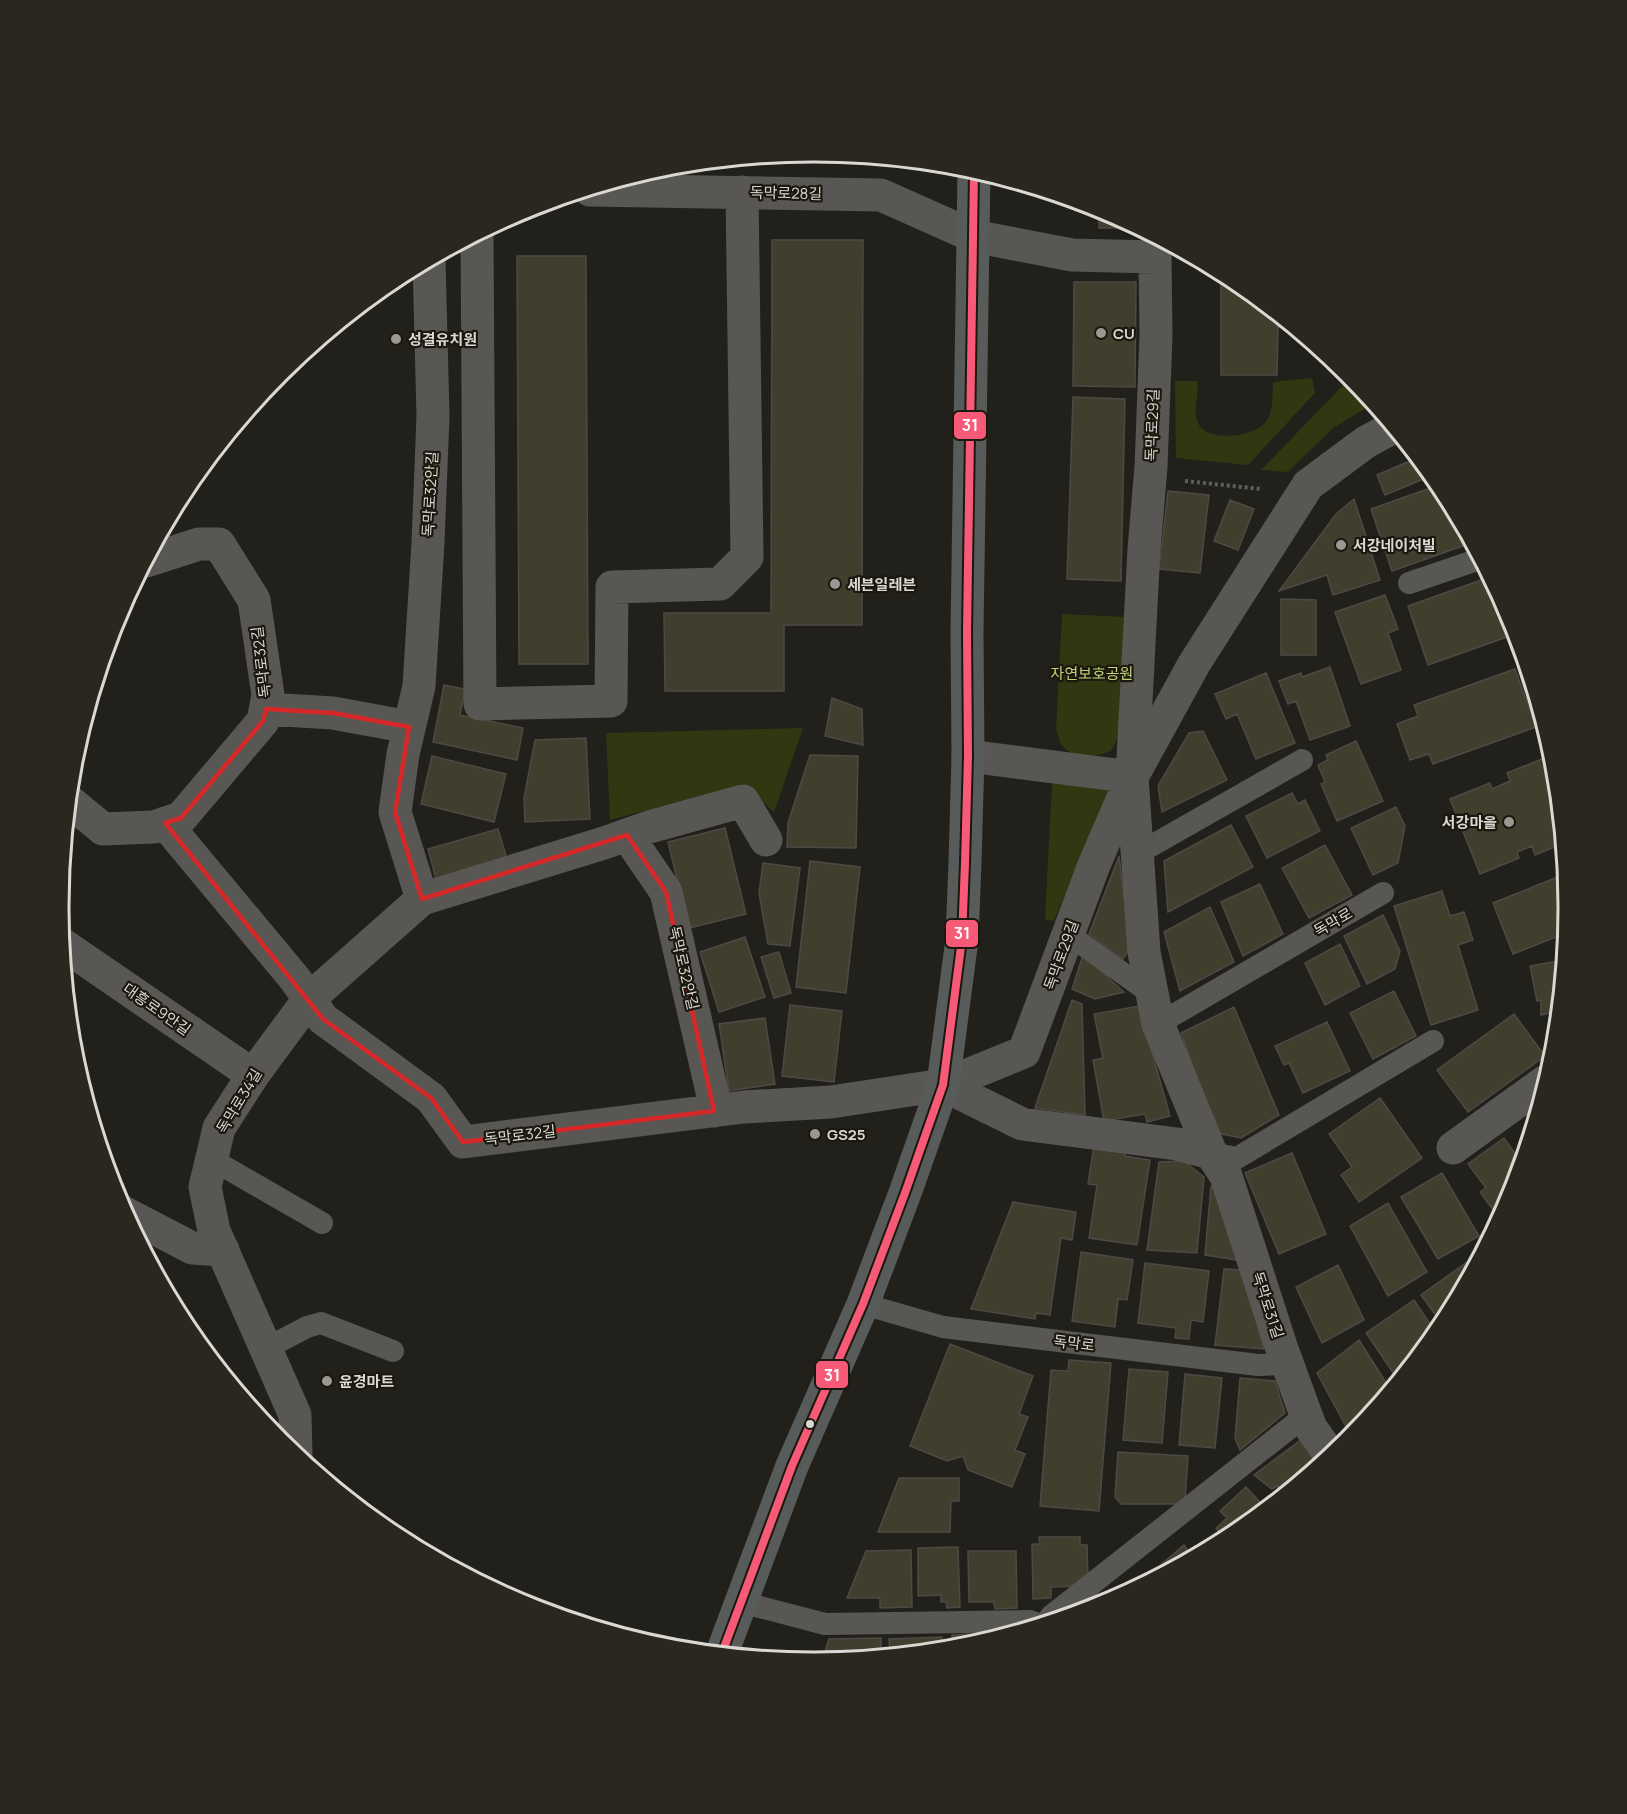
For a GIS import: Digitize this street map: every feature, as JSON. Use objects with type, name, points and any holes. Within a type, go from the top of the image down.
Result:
[{"type":"main road","points":[[725,1646],[792,1466],[863,1304],[943,1085],[962,939],[968,756],[967,632],[974,180]]},
{"type":"street","name":"독막로28길","points":[[613,190],[881,195],[973,237]]},
{"type":"street","points":[[477,243],[480,704],[611,700],[612,587],[720,584],[747,557],[742,192]]},
{"type":"street","name":"독막로29길","points":[[973,237],[1072,255],[1155,256],[1156,336],[1150,478],[1132,777]]},
{"type":"street","name":"독막로32안길","points":[[422,899],[395,812],[403,754],[418,686],[433,416],[429,269]]},
{"type":"street","name":"독막로29길","points":[[943,1085],[1024,1052],[1094,865],[1132,777],[1194,663],[1308,485],[1365,442],[1386,431]]},
{"type":"street","name":"독막로32길","points":[[76,806],[103,829],[154,827],[182,818],[263,721],[268,695],[254,600],[219,544],[199,544],[157,557]]},
{"type":"street","points":[[266,709],[333,713],[409,727]]},
{"type":"street","points":[[968,756],[1132,777],[1144,952],[1155,1010],[1211,1154]]},
{"type":"street","points":[[309,999],[422,899],[743,801],[766,840]]},
{"type":"street","name":"독막로32길","points":[[165,823],[295,979],[323,1019],[431,1098],[463,1142],[744,1107],[831,1102],[943,1085]]},
{"type":"street","name":"독막로32안길","points":[[627,835],[666,892],[713,1095],[714,1111]]},
{"type":"street","name":"대흥로9안길","points":[[71,950],[253,1075]]},
{"type":"street","name":"독막로34길","points":[[296,1441],[295,1415],[214,1231],[205,1187],[219,1128],[253,1075],[309,999]]},
{"type":"street","points":[[943,1085],[1022,1124],[1177,1144],[1211,1154]]},
{"type":"street","points":[[1453,1148],[1536,1088]]},
{"type":"street","name":"독막로31길","points":[[1211,1154],[1227,1176],[1306,1415],[1311,1428],[1325,1447]]},
{"type":"street","points":[[139,1220],[192,1248],[223,1250]]},
{"type":"lane","points":[[1410,583],[1472,562]]},
{"type":"lane","points":[[1137,854],[1302,760]]},
{"type":"lane","name":"독막로","points":[[1155,1010],[1383,893]]},
{"type":"lane","points":[[1068,934],[1155,1010]]},
{"type":"lane","points":[[1211,1154],[1237,1158],[1433,1041]]},
{"type":"lane","points":[[211,1159],[322,1223]]},
{"type":"lane","name":"독막로","points":[[863,1304],[943,1327],[1258,1365],[1288,1364]]},
{"type":"lane","points":[[265,1349],[307,1327],[321,1323],[393,1351]]},
{"type":"lane","points":[[1059,1610],[1306,1415]]},
{"type":"lane","points":[[741,1602],[825,1624],[1022,1621]]},
{"type":"path","points":[[1150,478],[1304,493]]},
{"type":"highlighted area","points":[[266,709],[333,713],[409,727],[395,812],[422,899],[627,835],[666,892],[714,1111],[463,1142],[431,1098],[323,1019],[165,823],[181,818],[263,721]]},
{"type":"green space","points":[[1312,378],[1315,393],[1248,465],[1176,458],[1175,381],[1197,381],[1196,418],[1198,423],[1211,433],[1230,436],[1251,432],[1265,423],[1271,408],[1273,382]]},
{"type":"green space","points":[[1344,385],[1366,408],[1333,428],[1288,472],[1261,470]]},
{"type":"green space","name":"자연보호공원","points":[[1062,614],[1127,617],[1121,732],[1111,751],[1098,755],[1084,756],[1071,753],[1061,744],[1056,730]]},
{"type":"green space","points":[[803,728],[774,812],[743,784],[610,820],[606,733]]},
{"type":"green space","points":[[1052,783],[1107,790],[1109,793],[1054,921],[1045,918]]},
{"type":"building","points":[[1099,219],[1118,228],[1099,228]]},
{"type":"building","points":[[772,240],[863,240],[862,625],[784,625],[784,691],[665,691],[664,613],[771,613]]},
{"type":"building","points":[[517,256],[586,256],[588,664],[519,664]]},
{"type":"building","points":[[1074,282],[1136,282],[1135,387],[1073,386]]},
{"type":"building","points":[[1222,285],[1280,327],[1278,327],[1277,375],[1221,375]]},
{"type":"building","points":[[1073,397],[1125,399],[1121,581],[1067,579]]},
{"type":"building","points":[[1409,461],[1423,479],[1385,495],[1377,475]]},
{"type":"building","points":[[1430,488],[1464,546],[1392,571],[1371,509]]},
{"type":"building","points":[[1168,491],[1209,495],[1200,573],[1159,569]]},
{"type":"building","name":"서강네이처빌","points":[[1354,499],[1380,580],[1333,595],[1327,575],[1279,591],[1336,514]]},
{"type":"building","points":[[1230,500],[1254,509],[1238,550],[1214,541]]},
{"type":"building","points":[[1482,580],[1507,637],[1428,665],[1408,606]]},
{"type":"building","points":[[1385,595],[1398,629],[1388,633],[1401,670],[1361,684],[1335,612]]},
{"type":"building","points":[[1281,599],[1316,600],[1316,655],[1281,655]]},
{"type":"building","points":[[1330,667],[1350,726],[1310,740],[1296,701],[1288,704],[1279,681],[1301,673],[1302,677]]},
{"type":"building","points":[[1515,669],[1536,727],[1433,764],[1429,754],[1410,760],[1397,724],[1418,716],[1414,705]]},
{"type":"building","points":[[1266,673],[1295,743],[1256,759],[1237,714],[1226,719],[1215,694]]},
{"type":"building","points":[[444,685],[465,689],[460,715],[523,728],[517,760],[433,742]]},
{"type":"building","points":[[832,698],[862,709],[863,745],[825,736]]},
{"type":"building","points":[[1203,731],[1227,780],[1162,812],[1158,786],[1189,733]]},
{"type":"building","points":[[586,738],[590,819],[525,822],[524,798],[535,740]]},
{"type":"building","points":[[1356,741],[1383,801],[1337,821],[1321,784],[1325,782],[1318,765],[1328,760],[1326,755]]},
{"type":"building","points":[[810,755],[858,756],[856,848],[787,847],[788,823]]},
{"type":"building","points":[[432,756],[506,774],[494,822],[421,804]]},
{"type":"building","name":"서강마을","points":[[1543,759],[1552,810],[1555,847],[1535,855],[1532,846],[1517,852],[1519,858],[1480,874],[1450,799],[1490,783],[1492,789],[1510,781],[1507,773]]},
{"type":"building","points":[[1292,793],[1298,804],[1305,800],[1320,831],[1267,858],[1246,816]]},
{"type":"building","points":[[1396,807],[1405,826],[1398,863],[1373,875],[1351,828]]},
{"type":"building","points":[[1231,825],[1253,867],[1168,912],[1164,861]]},
{"type":"building","points":[[725,828],[746,914],[689,928],[668,842]]},
{"type":"building","points":[[498,829],[507,859],[436,879],[428,849]]},
{"type":"building","points":[[1325,845],[1352,895],[1309,918],[1282,868]]},
{"type":"building","points":[[1119,856],[1130,948],[1123,959],[1089,934]]},
{"type":"building","points":[[810,861],[860,867],[846,993],[796,987]]},
{"type":"building","points":[[763,863],[800,868],[790,946],[768,944],[759,893]]},
{"type":"building","points":[[1557,877],[1557,937],[1513,954],[1493,903]]},
{"type":"building","points":[[1260,884],[1283,934],[1243,956],[1221,902]]},
{"type":"building","points":[[1442,891],[1450,916],[1464,912],[1473,940],[1458,945],[1478,1010],[1431,1025],[1394,906]]},
{"type":"building","points":[[1210,907],[1234,962],[1180,991],[1164,932]]},
{"type":"building","points":[[1383,915],[1400,951],[1395,969],[1367,984],[1344,936]]},
{"type":"building","points":[[745,937],[765,997],[719,1012],[700,952]]},
{"type":"building","points":[[1340,944],[1360,986],[1325,1005],[1305,963]]},
{"type":"building","points":[[779,952],[791,993],[774,998],[761,957]]},
{"type":"building","points":[[1083,955],[1124,992],[1095,999],[1072,989]]},
{"type":"building","points":[[1556,961],[1551,1013],[1541,1015],[1541,1000],[1537,1001],[1530,966]]},
{"type":"building","points":[[1394,991],[1416,1036],[1373,1059],[1350,1013]]},
{"type":"building","points":[[1072,1000],[1082,1004],[1085,1115],[1035,1108]]},
{"type":"building","points":[[790,1005],[842,1011],[834,1082],[782,1076]]},
{"type":"building","points":[[1139,1006],[1170,1116],[1147,1122],[1145,1114],[1104,1121],[1093,1060],[1103,1058],[1094,1014]]},
{"type":"building","points":[[1234,1007],[1279,1115],[1241,1138],[1217,1133],[1181,1033]]},
{"type":"building","points":[[1514,1014],[1544,1054],[1543,1058],[1468,1112],[1437,1070]]},
{"type":"building","points":[[765,1018],[775,1084],[729,1091],[719,1024]]},
{"type":"building","points":[[1327,1022],[1350,1071],[1303,1093],[1289,1063],[1284,1065],[1275,1046]]},
{"type":"building","points":[[1380,1098],[1422,1158],[1359,1202],[1341,1175],[1352,1167],[1329,1134]]},
{"type":"building","points":[[1504,1138],[1515,1154],[1493,1210],[1480,1192],[1486,1188],[1468,1164]]},
{"type":"building","points":[[1094,1145],[1125,1150],[1125,1156],[1150,1160],[1137,1245],[1089,1238],[1097,1185],[1088,1184]]},
{"type":"building","points":[[1292,1153],[1326,1234],[1279,1254],[1245,1173]]},
{"type":"building","points":[[1184,1161],[1204,1177],[1197,1253],[1147,1250],[1159,1162]]},
{"type":"building","points":[[1442,1173],[1479,1236],[1438,1259],[1401,1197]]},
{"type":"building","points":[[1211,1186],[1218,1188],[1237,1260],[1205,1255]]},
{"type":"building","points":[[1013,1202],[1076,1212],[1072,1240],[1061,1238],[1050,1315],[1036,1313],[1035,1319],[971,1309]]},
{"type":"building","points":[[1388,1203],[1427,1272],[1388,1296],[1350,1226]]},
{"type":"building","points":[[1081,1252],[1133,1260],[1127,1300],[1118,1299],[1115,1327],[1072,1321]]},
{"type":"building","points":[[1467,1262],[1436,1316],[1421,1295]]},
{"type":"building","points":[[1145,1263],[1209,1271],[1203,1322],[1191,1320],[1189,1339],[1175,1338],[1176,1328],[1138,1323]]},
{"type":"building","points":[[1338,1265],[1364,1320],[1322,1343],[1296,1287]]},
{"type":"building","points":[[1224,1269],[1242,1270],[1264,1349],[1215,1345]]},
{"type":"building","points":[[1414,1300],[1430,1325],[1393,1373],[1366,1333]]},
{"type":"building","points":[[1359,1340],[1386,1382],[1346,1427],[1317,1373]]},
{"type":"building","points":[[950,1344],[1033,1376],[1019,1414],[1028,1417],[1015,1450],[1025,1454],[1012,1487],[968,1470],[963,1456],[947,1461],[910,1446]]},
{"type":"building","points":[[1069,1360],[1111,1363],[1099,1511],[1040,1506],[1051,1370],[1068,1371]]},
{"type":"building","points":[[1129,1369],[1168,1372],[1162,1443],[1123,1440]]},
{"type":"building","points":[[1185,1374],[1222,1378],[1215,1448],[1179,1445]]},
{"type":"building","points":[[1240,1378],[1275,1381],[1285,1413],[1240,1450],[1235,1438]]},
{"type":"building","points":[[1302,1439],[1316,1456],[1279,1488],[1277,1486],[1272,1489],[1254,1475]]},
{"type":"building","points":[[1118,1452],[1188,1456],[1185,1500],[1178,1504],[1121,1504],[1115,1497]]},
{"type":"building","points":[[899,1478],[959,1478],[959,1501],[951,1501],[950,1532],[878,1532]]},
{"type":"building","points":[[1246,1487],[1260,1503],[1219,1531],[1216,1528],[1227,1518],[1220,1511]]},
{"type":"building","points":[[1039,1537],[1080,1537],[1080,1545],[1087,1545],[1088,1579],[1082,1586],[1051,1587],[1051,1598],[1033,1599],[1032,1544],[1040,1544]]},
{"type":"building","points":[[1184,1545],[1188,1551],[1186,1552],[1159,1567]]},
{"type":"building","points":[[958,1547],[960,1607],[947,1608],[946,1602],[941,1602],[941,1595],[918,1596],[918,1548]]},
{"type":"building","points":[[911,1550],[912,1607],[880,1608],[880,1598],[847,1598],[866,1551]]},
{"type":"building","points":[[968,1551],[1016,1551],[1017,1608],[995,1609],[994,1602],[969,1602]]},
{"type":"building","points":[[972,1634],[952,1638],[952,1635]]},
{"type":"building","points":[[942,1637],[942,1640],[890,1647],[889,1639]]},
{"type":"building","points":[[881,1638],[881,1648],[825,1652],[829,1639]]},
{"type":"transit line","name":"31","points":[[725,1646],[792,1466],[863,1304],[943,1085],[962,939],[965,863],[974,180]]},
{"type":"place","name":"CU","points":[[1101,333]]},
{"type":"place","name":"성결유치원","points":[[396,339]]},
{"type":"place","name":"서강네이처빌","points":[[1341,545]]},
{"type":"place","name":"세븐일레븐","points":[[835,584]]},
{"type":"place","name":"서강마을","points":[[1509,822]]},
{"type":"place","name":"GS25","points":[[815,1134]]},
{"type":"place","name":"윤경마트","points":[[327,1381]]}]
